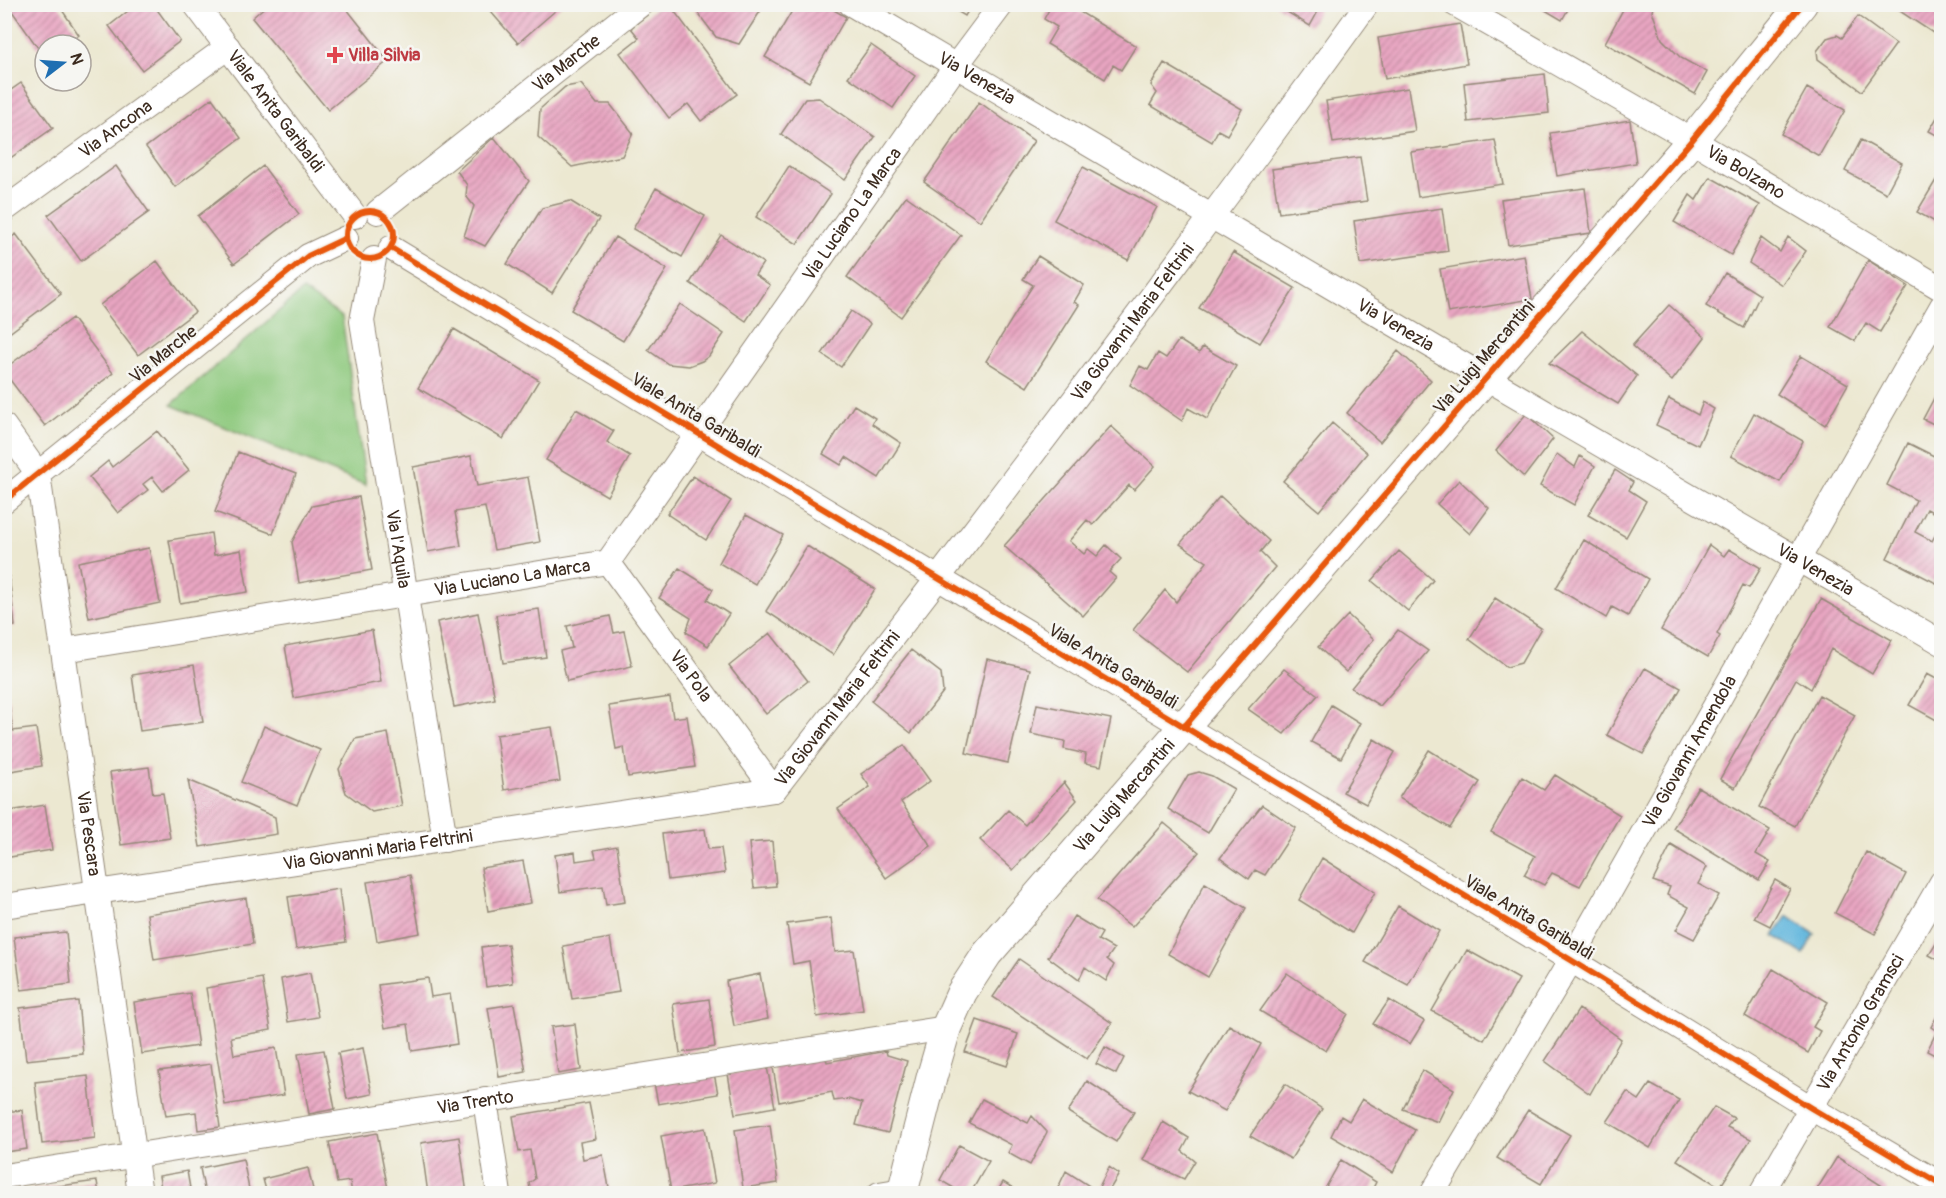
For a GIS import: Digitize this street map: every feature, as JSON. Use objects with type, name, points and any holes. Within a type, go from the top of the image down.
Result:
[{"type":"street","name":"Viale Anita Garibaldi","points":[[195,4],[367,214]]},
{"type":"street","name":"Via Marche","points":[[367,214],[641,4]]},
{"type":"street","name":"Via Venezia","points":[[851,4],[1941,643]]},
{"type":"street","name":"Via Luciano La Marca","points":[[64,650],[608,562],[1002,4]]},
{"type":"street","name":"Via Giovanni Maria Feltrini","points":[[4,906],[774,790],[939,578],[1213,217],[1367,4]]},
{"type":"street","name":"Via Bolzano","points":[[1455,4],[1692,140],[1941,289]]},
{"type":"street","name":"Via Luigi Mercantini","points":[[898,1193],[946,1028],[962,992],[987,954],[1692,140],[1802,4]]},
{"type":"street","name":"Via Ancona","points":[[4,210],[228,47]]},
{"type":"street","points":[[367,214],[385,215],[393,227],[394,241],[383,253],[359,257],[348,246],[346,238],[350,222],[367,214]]},
{"type":"street","name":"Via Marche","points":[[4,501],[308,256],[346,238]]},
{"type":"street","name":"Viale Anita Garibaldi","points":[[383,253],[697,433],[1941,1185]]},
{"type":"street","name":"Via l'Aquila","points":[[383,253],[362,321],[445,840]]},
{"type":"street","name":"Via Giovanni Amendola","points":[[1432,1194],[1571,960],[1941,306]]},
{"type":"street","points":[[4,426],[38,474]]},
{"type":"street","name":"Via Pescara","points":[[38,474],[140,1194]]},
{"type":"street","name":"Via Pola","points":[[608,562],[774,790]]},
{"type":"street","name":"Via Antonio Gramsci","points":[[1761,1194],[1941,882]]},
{"type":"street","name":"Via Trento","points":[[4,1176],[946,1028]]},
{"type":"street","points":[[485,1100],[499,1194]]},
{"type":"green space","points":[[303,290],[342,317],[366,485],[171,405]]},
{"type":"water","points":[[1787,916],[1815,934],[1803,954],[1774,936]]},
{"type":"building","points":[[7,4],[58,4],[78,33],[33,33],[33,41]]},
{"type":"building","points":[[137,4],[153,4],[180,41],[142,70],[109,26]]},
{"type":"building","points":[[268,4],[343,4],[388,61],[328,110],[252,18]]},
{"type":"building","points":[[484,4],[563,4],[518,43]]},
{"type":"building","points":[[661,4],[669,4],[737,94],[701,121],[688,104],[669,118],[620,53],[639,38],[631,28]]},
{"type":"building","points":[[691,4],[765,4],[739,44],[716,37]]},
{"type":"building","points":[[796,4],[824,4],[846,17],[809,82],[765,57]]},
{"type":"building","points":[[945,4],[972,4],[965,16]]},
{"type":"building","points":[[1052,4],[1067,4],[1136,46],[1121,70],[1113,65],[1105,79],[1047,44],[1057,27],[1044,19]]},
{"type":"building","points":[[1274,4],[1322,4],[1310,26]]},
{"type":"building","points":[[1535,4],[1571,4],[1562,20]]},
{"type":"building","points":[[1626,4],[1655,4],[1652,11],[1662,39],[1681,58],[1707,72],[1695,94],[1605,43]]},
{"type":"building","points":[[1889,4],[1942,4],[1942,27],[1936,35]]},
{"type":"building","points":[[1858,16],[1896,44],[1862,91],[1818,59],[1817,51],[1827,38],[1837,35],[1842,38]]},
{"type":"building","points":[[1460,24],[1467,64],[1385,79],[1378,38]]},
{"type":"building","points":[[871,45],[915,76],[893,108],[848,77]]},
{"type":"building","points":[[1164,63],[1242,109],[1227,135],[1218,130],[1212,142],[1150,105],[1157,93],[1151,85]]},
{"type":"building","points":[[1545,74],[1549,113],[1468,122],[1464,83]]},
{"type":"building","points":[[21,83],[53,128],[6,161],[4,95]]},
{"type":"building","points":[[581,84],[597,104],[610,104],[633,133],[622,156],[572,167],[538,137],[540,109],[565,87]]},
{"type":"building","points":[[1408,88],[1415,131],[1333,143],[1326,101]]},
{"type":"building","points":[[1807,88],[1845,110],[1819,156],[1781,134]]},
{"type":"building","points":[[212,98],[241,138],[175,187],[146,147]]},
{"type":"building","points":[[819,98],[875,137],[845,180],[781,134],[805,99]]},
{"type":"building","points":[[979,102],[1034,141],[980,221],[924,182]]},
{"type":"building","points":[[1942,109],[1942,138],[1929,131]]},
{"type":"building","points":[[1630,120],[1636,163],[1557,176],[1550,133]]},
{"type":"building","points":[[494,137],[529,181],[485,246],[464,236],[474,206],[466,196],[467,185],[457,171]]},
{"type":"building","points":[[1495,140],[1503,184],[1418,197],[1411,152]]},
{"type":"building","points":[[1861,140],[1902,163],[1886,193],[1845,171]]},
{"type":"building","points":[[1360,157],[1367,201],[1279,213],[1272,169]]},
{"type":"building","points":[[116,166],[149,212],[81,261],[48,215]]},
{"type":"building","points":[[263,166],[299,214],[234,264],[198,216]]},
{"type":"building","points":[[789,166],[831,194],[797,244],[756,217]]},
{"type":"building","points":[[1083,167],[1157,207],[1128,260],[1054,220]]},
{"type":"building","points":[[1942,170],[1942,226],[1917,212]]},
{"type":"building","points":[[1710,177],[1760,205],[1731,255],[1674,222],[1690,195],[1696,200]]},
{"type":"building","points":[[656,188],[705,216],[682,257],[633,229]]},
{"type":"building","points":[[1585,188],[1591,233],[1508,245],[1501,199]]},
{"type":"building","points":[[906,196],[961,235],[901,317],[847,277]]},
{"type":"building","points":[[570,201],[599,219],[552,293],[507,264],[542,208]]},
{"type":"building","points":[[1442,208],[1448,251],[1360,264],[1354,221]]},
{"type":"building","points":[[16,234],[61,294],[4,337],[4,243]]},
{"type":"building","points":[[721,235],[763,263],[755,275],[770,285],[746,321],[690,283]]},
{"type":"building","points":[[615,237],[667,269],[623,341],[571,310]]},
{"type":"building","points":[[1788,237],[1806,251],[1782,285],[1749,263],[1761,238],[1780,252]]},
{"type":"building","points":[[1233,252],[1295,288],[1260,343],[1199,308]]},
{"type":"building","points":[[1524,255],[1532,299],[1448,313],[1440,269]]},
{"type":"building","points":[[1038,256],[1084,285],[1074,302],[1079,305],[1027,387],[986,361],[1033,285],[1023,279]]},
{"type":"building","points":[[1868,260],[1908,286],[1880,332],[1866,323],[1855,341],[1830,327]]},
{"type":"building","points":[[157,261],[195,312],[138,355],[100,305]]},
{"type":"building","points":[[1725,273],[1760,295],[1744,328],[1706,306]]},
{"type":"building","points":[[680,304],[724,334],[709,356],[689,366],[668,364],[648,350]]},
{"type":"building","points":[[1669,305],[1705,337],[1672,381],[1632,346]]},
{"type":"building","points":[[851,311],[870,324],[841,367],[822,354]]},
{"type":"building","points":[[72,318],[113,373],[45,426],[4,369]]},
{"type":"building","points":[[454,329],[539,380],[503,439],[418,388]]},
{"type":"building","points":[[1582,331],[1637,376],[1618,404],[1549,363]]},
{"type":"building","points":[[1179,340],[1199,353],[1203,347],[1236,366],[1207,419],[1188,408],[1182,421],[1130,385],[1140,366],[1148,370],[1158,353],[1166,358]]},
{"type":"building","points":[[1398,351],[1431,380],[1380,442],[1347,413]]},
{"type":"building","points":[[1801,356],[1848,384],[1825,425],[1777,394]]},
{"type":"building","points":[[1942,383],[1942,428],[1923,419]]},
{"type":"building","points":[[1669,399],[1698,415],[1703,402],[1714,409],[1698,445],[1656,425]]},
{"type":"building","points":[[854,405],[875,418],[872,424],[901,443],[879,478],[846,457],[841,465],[823,454]]},
{"type":"building","points":[[576,409],[614,431],[607,442],[630,456],[607,496],[546,460]]},
{"type":"building","points":[[1754,413],[1803,441],[1780,482],[1731,456]]},
{"type":"building","points":[[1526,414],[1553,439],[1524,477],[1496,451]]},
{"type":"building","points":[[1332,423],[1367,453],[1319,511],[1283,481]]},
{"type":"building","points":[[1111,426],[1155,466],[1134,490],[1129,485],[1093,525],[1087,520],[1069,541],[1084,554],[1088,549],[1097,556],[1106,545],[1121,559],[1109,572],[1116,578],[1083,616],[1004,546]]},
{"type":"building","points":[[157,431],[189,470],[163,491],[152,477],[143,484],[148,490],[118,513],[89,477],[108,461],[112,467]]},
{"type":"building","points":[[1908,443],[1942,460],[1942,517],[1927,509],[1915,532],[1932,541],[1937,532],[1942,535],[1942,573],[1936,583],[1887,558],[1916,500],[1887,485]]},
{"type":"building","points":[[238,452],[296,474],[273,534],[215,512]]},
{"type":"building","points":[[1557,454],[1575,467],[1580,456],[1595,466],[1574,505],[1540,486]]},
{"type":"building","points":[[471,456],[477,486],[528,477],[540,542],[494,550],[485,507],[455,512],[461,546],[428,552],[413,467]]},
{"type":"building","points":[[1615,470],[1633,482],[1629,490],[1646,501],[1626,537],[1588,515]]},
{"type":"building","points":[[693,476],[731,501],[706,540],[667,514]]},
{"type":"building","points":[[1459,480],[1489,508],[1470,534],[1437,504]]},
{"type":"building","points":[[1220,496],[1269,541],[1260,552],[1275,567],[1187,672],[1133,630],[1165,590],[1176,602],[1207,562],[1180,544]]},
{"type":"building","points":[[359,497],[372,570],[299,583],[292,542],[312,506]]},
{"type":"building","points":[[746,515],[783,535],[755,584],[719,563]]},
{"type":"building","points":[[211,533],[214,555],[241,550],[248,592],[180,603],[169,540]]},
{"type":"building","points":[[1584,540],[1648,579],[1628,616],[1612,607],[1606,618],[1556,588]]},
{"type":"building","points":[[1709,545],[1724,556],[1729,549],[1761,568],[1749,588],[1743,585],[1717,634],[1720,636],[1708,657],[1661,630]]},
{"type":"building","points":[[807,546],[875,589],[833,655],[766,611]]},
{"type":"building","points":[[149,548],[160,603],[89,618],[78,562]]},
{"type":"building","points":[[1399,551],[1433,580],[1408,611],[1372,581]]},
{"type":"building","points":[[4,567],[8,567],[15,626],[4,627]]},
{"type":"building","points":[[679,568],[713,589],[707,600],[729,614],[708,646],[686,632],[691,618],[659,598]]},
{"type":"building","points":[[1495,598],[1541,628],[1521,663],[1507,667],[1469,639]]},
{"type":"building","points":[[1821,599],[1892,640],[1872,674],[1831,649],[1811,689],[1796,679],[1735,788],[1720,779]]},
{"type":"building","points":[[539,609],[546,657],[503,663],[496,615]]},
{"type":"building","points":[[478,613],[495,699],[454,707],[437,622]]},
{"type":"building","points":[[1348,615],[1374,639],[1346,672],[1318,647]]},
{"type":"building","points":[[610,616],[614,633],[624,631],[632,666],[567,681],[560,651],[572,648],[567,626]]},
{"type":"building","points":[[372,630],[381,682],[294,698],[285,646]]},
{"type":"building","points":[[1398,630],[1428,651],[1380,706],[1351,688]]},
{"type":"building","points":[[770,633],[808,681],[766,714],[729,666]]},
{"type":"building","points":[[911,650],[941,673],[943,692],[911,733],[871,701]]},
{"type":"building","points":[[987,659],[1030,669],[1008,763],[966,753]]},
{"type":"building","points":[[194,665],[203,722],[140,731],[132,675]]},
{"type":"building","points":[[1645,668],[1681,688],[1643,754],[1607,735]]},
{"type":"building","points":[[1284,669],[1318,695],[1284,734],[1248,709]]},
{"type":"building","points":[[1927,674],[1942,682],[1942,723],[1909,705]]},
{"type":"building","points":[[1819,695],[1855,715],[1795,826],[1759,807]]},
{"type":"building","points":[[670,697],[673,718],[687,716],[695,767],[628,777],[624,747],[616,749],[609,706]]},
{"type":"building","points":[[4,698],[8,698],[13,731],[36,728],[42,766],[4,772]]},
{"type":"building","points":[[1037,704],[1111,719],[1101,766],[1085,763],[1086,754],[1064,749],[1065,741],[1031,734]]},
{"type":"building","points":[[1331,705],[1360,723],[1341,758],[1311,742]]},
{"type":"building","points":[[264,726],[320,750],[297,805],[241,782]]},
{"type":"building","points":[[552,727],[560,781],[504,790],[496,735]]},
{"type":"building","points":[[388,733],[402,806],[372,812],[346,793],[339,769],[355,739]]},
{"type":"building","points":[[1374,739],[1395,752],[1366,804],[1343,792]]},
{"type":"building","points":[[904,745],[930,781],[901,802],[931,846],[886,878],[838,809],[870,787],[861,774]]},
{"type":"building","points":[[1429,750],[1480,782],[1450,828],[1399,798]]},
{"type":"building","points":[[149,767],[153,794],[163,793],[170,838],[121,845],[110,772]]},
{"type":"building","points":[[1199,772],[1212,776],[1234,789],[1208,833],[1168,809],[1188,775]]},
{"type":"building","points":[[1555,775],[1620,815],[1580,886],[1552,873],[1544,885],[1524,875],[1535,856],[1491,832],[1522,777],[1544,790]]},
{"type":"building","points":[[188,780],[275,817],[277,834],[200,847]]},
{"type":"building","points":[[1064,782],[1077,800],[1013,870],[980,840],[1008,810],[1025,825]]},
{"type":"building","points":[[1698,787],[1770,830],[1756,854],[1770,862],[1759,880],[1673,828]]},
{"type":"building","points":[[45,805],[52,850],[4,858],[4,812]]},
{"type":"building","points":[[1262,805],[1296,828],[1265,875],[1255,870],[1249,879],[1220,858]]},
{"type":"building","points":[[1164,823],[1199,852],[1132,927],[1097,900]]},
{"type":"building","points":[[705,829],[708,849],[721,848],[725,873],[668,880],[662,834]]},
{"type":"building","points":[[772,841],[776,886],[754,888],[749,843]]},
{"type":"building","points":[[1671,845],[1707,867],[1698,884],[1719,895],[1694,939],[1676,930],[1689,907],[1667,895],[1670,887],[1653,881]]},
{"type":"building","points":[[617,846],[625,902],[606,905],[603,886],[560,892],[555,855],[575,852],[576,861],[596,858],[594,850]]},
{"type":"building","points":[[1866,852],[1906,874],[1875,934],[1835,913]]},
{"type":"building","points":[[1322,858],[1375,892],[1352,933],[1299,900]]},
{"type":"building","points":[[523,861],[531,903],[488,911],[481,868]]},
{"type":"building","points":[[410,875],[420,933],[377,941],[367,882]]},
{"type":"building","points":[[1775,880],[1790,889],[1770,926],[1754,918]]},
{"type":"building","points":[[1205,883],[1246,908],[1208,977],[1168,954]]},
{"type":"building","points":[[339,889],[346,942],[296,949],[288,897]]},
{"type":"building","points":[[246,898],[253,944],[154,960],[147,914]]},
{"type":"building","points":[[1398,906],[1439,931],[1408,985],[1365,962]]},
{"type":"building","points":[[1074,916],[1102,933],[1098,940],[1114,949],[1107,959],[1114,965],[1106,981],[1085,967],[1079,980],[1048,957]]},
{"type":"building","points":[[831,918],[835,952],[854,950],[863,1010],[817,1017],[809,961],[793,964],[787,924]]},
{"type":"building","points":[[66,932],[71,984],[21,990],[14,937]]},
{"type":"building","points":[[1942,934],[1942,962],[1929,955]]},
{"type":"building","points":[[610,938],[619,992],[572,999],[563,946]]},
{"type":"building","points":[[508,944],[513,983],[486,987],[481,947]]},
{"type":"building","points":[[1467,950],[1519,979],[1484,1040],[1432,1011]]},
{"type":"building","points":[[1019,959],[1112,1023],[1087,1059],[993,997]]},
{"type":"building","points":[[1773,969],[1828,1002],[1813,1027],[1820,1031],[1808,1053],[1745,1016]]},
{"type":"building","points":[[310,973],[318,1017],[288,1022],[281,979]]},
{"type":"building","points":[[1287,973],[1348,1014],[1326,1051],[1260,1011]]},
{"type":"building","points":[[760,974],[768,1019],[734,1026],[726,981]]},
{"type":"building","points":[[262,978],[271,1030],[231,1037],[234,1055],[276,1048],[284,1095],[225,1105],[206,988]]},
{"type":"building","points":[[428,978],[431,997],[450,994],[457,1044],[412,1051],[408,1024],[385,1028],[378,985]]},
{"type":"building","points":[[190,993],[198,1046],[142,1054],[134,1002]]},
{"type":"building","points":[[709,999],[715,1047],[680,1053],[673,1004]]},
{"type":"building","points":[[1389,1000],[1424,1021],[1410,1044],[1373,1024]]},
{"type":"building","points":[[78,1001],[83,1054],[26,1060],[20,1008]]},
{"type":"building","points":[[514,1004],[526,1072],[499,1077],[488,1008]]},
{"type":"building","points":[[1942,1007],[1942,1059],[1927,1051],[1937,1031],[1931,1027]]},
{"type":"building","points":[[1579,1009],[1621,1039],[1590,1094],[1545,1061]]},
{"type":"building","points":[[977,1020],[1018,1034],[1007,1066],[965,1052]]},
{"type":"building","points":[[575,1024],[581,1070],[558,1074],[551,1027]]},
{"type":"building","points":[[1229,1025],[1261,1044],[1225,1111],[1188,1091]]},
{"type":"building","points":[[1105,1047],[1124,1058],[1116,1074],[1096,1064]]},
{"type":"building","points":[[363,1048],[372,1094],[347,1099],[338,1053]]},
{"type":"building","points":[[324,1050],[335,1109],[309,1114],[298,1054]]},
{"type":"building","points":[[886,1051],[887,1055],[907,1061],[888,1133],[856,1125],[862,1103],[848,1099],[834,1101],[832,1092],[779,1102],[772,1062],[824,1052],[827,1062]]},
{"type":"building","points":[[211,1064],[220,1127],[198,1130],[196,1112],[166,1116],[159,1071]]},
{"type":"building","points":[[767,1067],[775,1107],[735,1114],[728,1074]]},
{"type":"building","points":[[1422,1070],[1454,1089],[1438,1122],[1403,1109]]},
{"type":"building","points":[[714,1073],[718,1094],[658,1104],[654,1083]]},
{"type":"building","points":[[88,1076],[95,1138],[42,1144],[35,1082]]},
{"type":"building","points":[[1087,1081],[1134,1112],[1116,1142],[1068,1112]]},
{"type":"building","points":[[1285,1084],[1322,1109],[1291,1159],[1250,1136]]},
{"type":"building","points":[[1650,1084],[1679,1100],[1650,1148],[1607,1122],[1627,1092],[1639,1100]]},
{"type":"building","points":[[982,1099],[1028,1123],[1032,1116],[1047,1132],[1030,1165],[1008,1153],[1012,1145],[969,1123]]},
{"type":"building","points":[[1362,1099],[1415,1130],[1393,1172],[1331,1136],[1341,1116],[1349,1121]]},
{"type":"building","points":[[589,1103],[596,1139],[580,1142],[583,1159],[603,1155],[610,1193],[531,1194],[529,1183],[535,1179],[530,1150],[519,1152],[513,1116]]},
{"type":"building","points":[[1714,1107],[1734,1118],[1727,1127],[1751,1139],[1720,1187],[1677,1160]]},
{"type":"building","points":[[22,1110],[27,1149],[5,1152],[5,1112]]},
{"type":"building","points":[[1528,1110],[1570,1135],[1541,1184],[1497,1158]]},
{"type":"building","points":[[1163,1122],[1189,1138],[1182,1151],[1195,1161],[1184,1179],[1143,1160]]},
{"type":"building","points":[[770,1125],[778,1183],[743,1188],[735,1130]]},
{"type":"building","points":[[705,1128],[715,1183],[671,1191],[661,1136]]},
{"type":"building","points":[[377,1133],[389,1194],[352,1194],[350,1181],[337,1183],[329,1142]]},
{"type":"building","points":[[459,1137],[467,1194],[428,1194],[421,1143]]},
{"type":"building","points":[[959,1145],[989,1161],[970,1194],[964,1194],[940,1180]]},
{"type":"building","points":[[1837,1157],[1887,1189],[1885,1194],[1814,1194]]},
{"type":"building","points":[[243,1159],[250,1194],[205,1194],[200,1168]]},
{"type":"building","points":[[1341,1160],[1376,1182],[1370,1194],[1322,1194]]},
{"type":"building","points":[[1109,1167],[1119,1174],[1107,1194],[1055,1194],[1066,1171],[1097,1191]]},
{"type":"building","points":[[308,1168],[314,1194],[267,1194],[263,1179]]},
{"type":"building","points":[[187,1171],[191,1194],[162,1194],[159,1176]]},
{"type":"building","points":[[97,1181],[99,1194],[14,1194],[14,1192]]},
{"type":"building","points":[[1003,1182],[1023,1194],[996,1194]]},
{"type":"cycle path","points":[[1184,727],[1692,140],[1802,4]]},
{"type":"cycle path","points":[[365,211],[375,211],[390,221],[394,235],[393,244],[384,255],[375,259],[365,259],[350,249],[346,240],[346,230],[356,215],[365,211]]},
{"type":"cycle path","points":[[4,501],[308,256],[346,238]]},
{"type":"cycle path","points":[[391,248],[1571,960],[1811,1108],[1942,1185]]},
{"type":"place","name":"Villa Silvia","points":[[335,55]]}]
